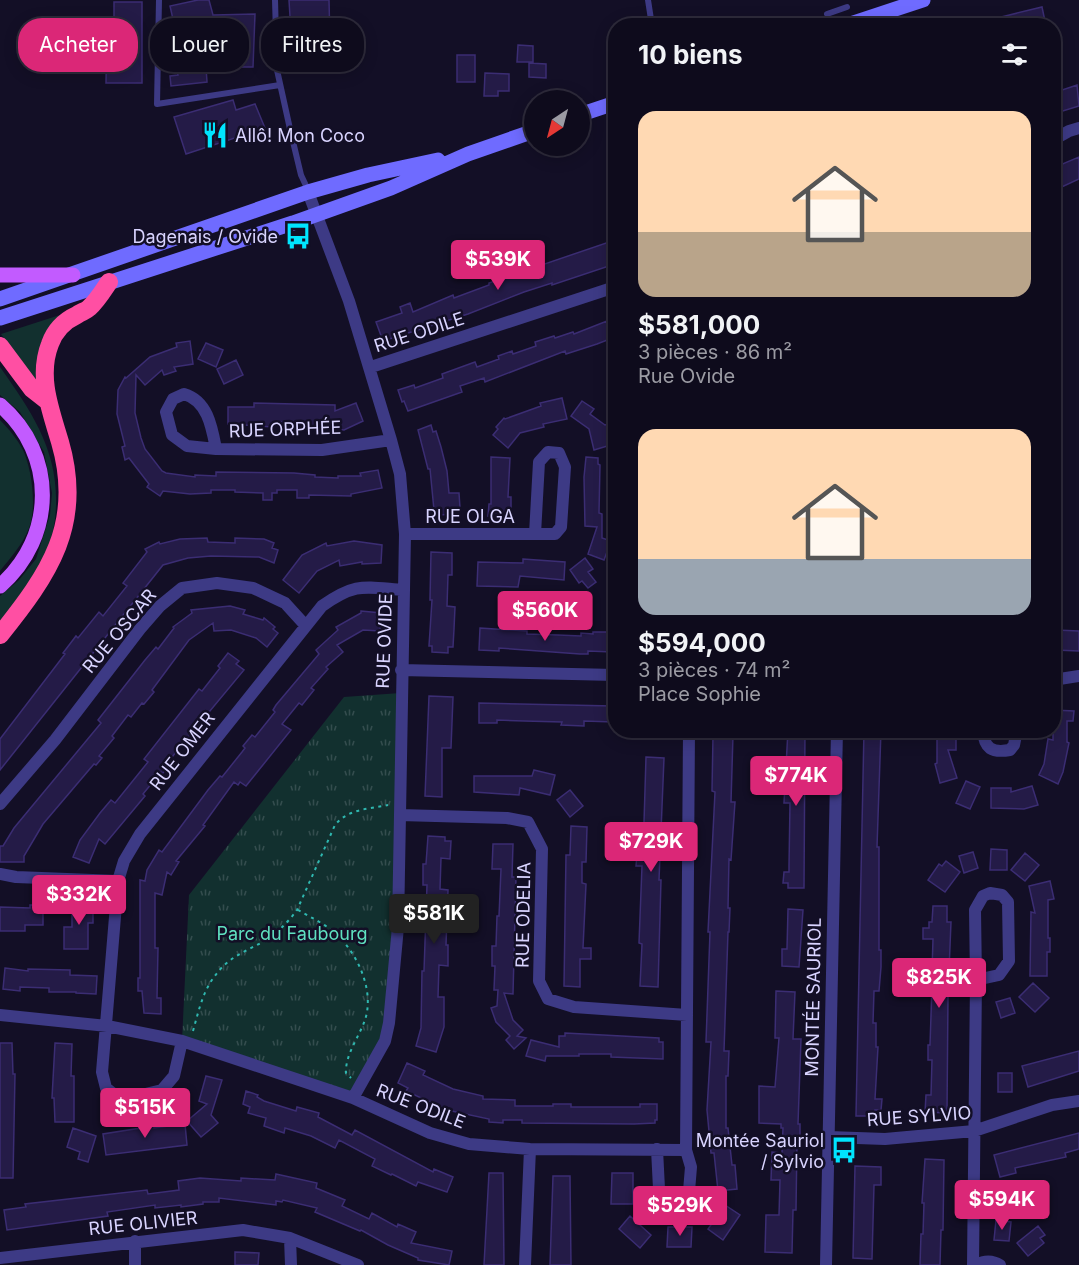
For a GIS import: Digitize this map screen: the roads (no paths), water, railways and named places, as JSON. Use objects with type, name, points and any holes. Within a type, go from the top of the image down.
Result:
[{"type":"highway","points":[[0,634],[44,577],[58,545],[64,522],[67,503],[66,469],[61,445],[46,400],[46,358],[51,341],[66,321],[88,309],[109,282]]},
{"type":"highway","points":[[0,346],[32,389],[46,400]]},
{"type":"main road","points":[[868,18],[923,0]]},
{"type":"main road","points":[[590,112],[608,106]]},
{"type":"main road","points":[[0,318],[317,214],[391,188],[468,154],[524,134]]},
{"type":"main road","points":[[0,300],[308,192],[368,175],[468,154]]},
{"type":"main road","points":[[0,275],[73,275]]},
{"type":"main road","points":[[0,405],[18,422],[29,439],[37,459],[43,490],[40,522],[33,542],[18,568],[0,586]]},
{"type":"street","points":[[1061,136],[1079,128]]},
{"type":"street","name":"RUE OVIDE","points":[[308,192],[370,367],[392,440],[400,474],[405,534],[398,927],[389,1023],[385,1041],[353,1098]]},
{"type":"street","name":"RUE ODILE","points":[[370,367],[608,289]]},
{"type":"street","name":"RUE ORPHÉE","points":[[216,449],[211,423],[202,405],[194,397],[184,394],[174,399],[166,412],[172,435],[187,446],[216,449],[322,450],[392,440]]},
{"type":"street","name":"RUE OLGA","points":[[405,534],[535,534],[555,534],[561,527],[564,467],[559,453],[548,452],[539,462],[535,534]]},
{"type":"street","name":"RUE OSCAR","points":[[0,804],[55,740],[140,629],[160,606],[182,588],[217,583],[253,588],[285,603],[305,625]]},
{"type":"street","name":"RUE OMER","points":[[107,1026],[118,881],[124,861],[140,834],[322,606],[340,593],[359,586],[404,590]]},
{"type":"street","points":[[401,670],[608,675]]},
{"type":"street","points":[[1061,679],[1079,676]]},
{"type":"street","points":[[657,1149],[659,1189],[669,1199],[689,1191],[691,1167],[686,1150],[690,738]]},
{"type":"street","name":"MONTÉE SAURIOL","points":[[826,1265],[837,738]]},
{"type":"street","points":[[984,738],[989,748],[1002,752],[1010,750],[1015,738]]},
{"type":"street","name":"RUE ODELIA","points":[[400,809],[507,818],[528,822],[542,849],[539,981],[548,999],[574,1007],[687,1015]]},
{"type":"street","points":[[0,874],[16,878],[118,881]]},
{"type":"street","points":[[976,980],[999,975],[1009,961],[1008,902],[1002,895],[990,893],[982,896],[975,910],[975,1265],[984,1261],[992,1261],[1000,1265]]},
{"type":"street","name":"RUE ODILE","points":[[0,1015],[107,1026],[186,1042],[353,1098],[430,1133],[469,1144],[530,1149],[686,1150]]},
{"type":"street","points":[[107,1026],[102,1072],[106,1088],[116,1096],[133,1097],[162,1090],[174,1076],[186,1042]]},
{"type":"street","name":"RUE SYLVIO","points":[[829,1137],[885,1139],[974,1131],[1052,1105],[1079,1101]]},
{"type":"street","points":[[525,1265],[530,1149]]},
{"type":"street","name":"RUE OLIVIER","points":[[0,1258],[243,1230],[290,1238],[358,1265]]},
{"type":"street","points":[[290,1238],[291,1265]]},
{"type":"street","points":[[135,1241],[135,1265]]},
{"type":"lane","points":[[159,0],[157,104],[280,84]]},
{"type":"lane","points":[[275,0],[277,70],[308,192]]},
{"type":"lane","points":[[648,0],[651,18]]},
{"type":"lane","points":[[826,14],[847,7]]},
{"type":"place","name":"Allô! Mon Coco","points":[[215,135]]},
{"type":"place","name":"Dagenais / Ovide","points":[[298,236]]},
{"type":"place","name":"Montée Sauriol / Sylvio","points":[[844,1150]]},
{"type":"park label","name":"Parc du Faubourg","points":[[292,933]]}]
